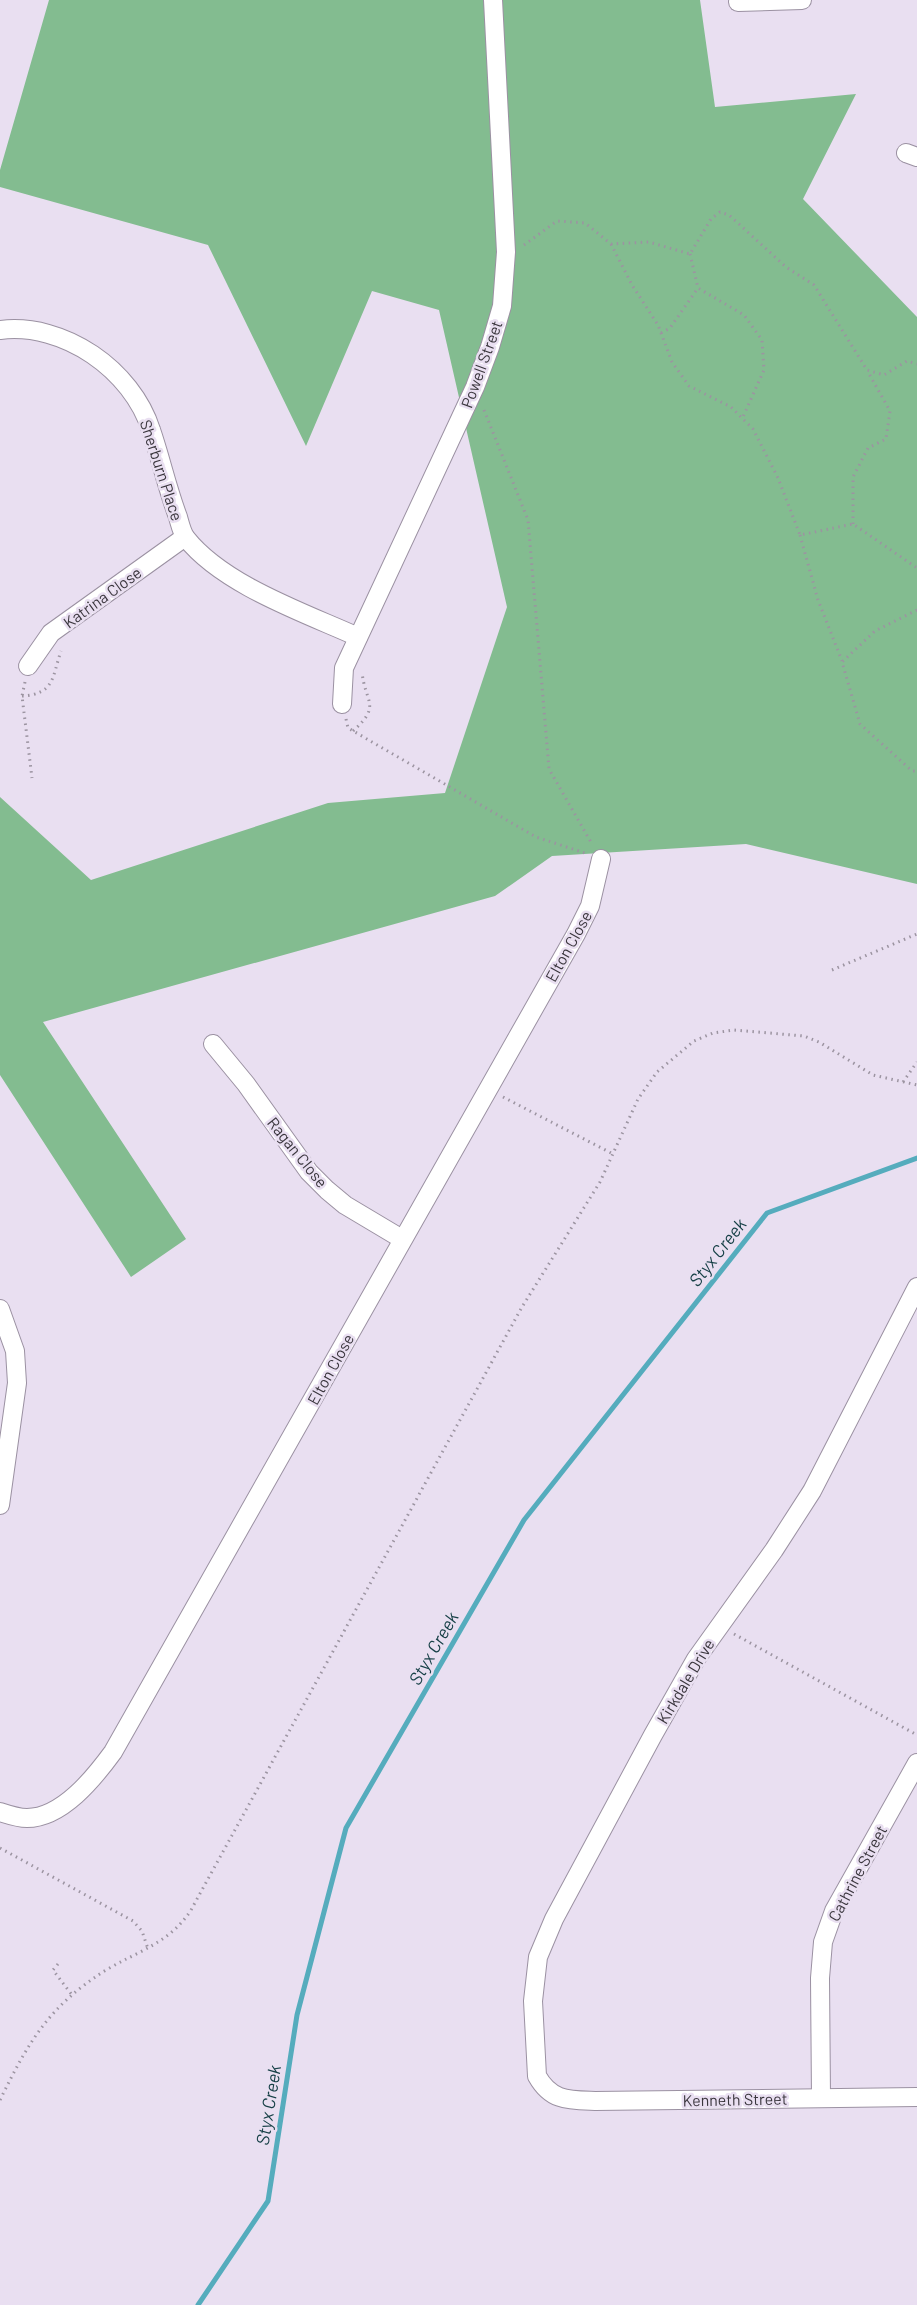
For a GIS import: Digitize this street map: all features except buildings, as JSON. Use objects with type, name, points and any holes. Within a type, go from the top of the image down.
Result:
[{"type":"street","name":"Powell Street","points":[[342,704],[344,668],[475,387],[502,306],[506,252],[493,0]]},
{"type":"street","points":[[738,2],[802,0]]},
{"type":"street","name":"Sherburn Place","points":[[0,330],[12,328],[50,334],[85,350],[113,370],[137,398],[151,429],[166,487],[185,537],[212,562],[245,585],[358,637]]},
{"type":"street","name":"Katrina Close","points":[[28,666],[51,633],[185,537]]},
{"type":"street","name":"Elton Close","points":[[0,1812],[28,1818],[45,1814],[73,1798],[95,1777],[113,1752],[580,925],[590,906],[601,859]]},
{"type":"street","name":"Ragan Close","points":[[213,1044],[246,1084],[309,1172],[345,1205],[402,1239]]},
{"type":"street","name":"Kirkdale Drive","points":[[553,2096],[537,2076],[533,2001],[538,1956],[554,1919],[696,1659],[774,1550],[812,1491],[917,1287]]},
{"type":"street","points":[[0,1310],[15,1351],[17,1383],[0,1506]]},
{"type":"street","name":"Cathrine Street","points":[[821,2098],[820,1978],[823,1942],[834,1911],[917,1763]]},
{"type":"street","name":"Kenneth Street","points":[[553,2096],[571,2100],[595,2101],[917,2097]]},
{"type":"path","points":[[742,418],[765,370],[762,340],[744,315],[698,288],[690,254],[711,219],[720,212],[729,215],[786,267],[814,285],[890,411],[886,439],[868,448],[853,477],[853,524]]},
{"type":"path","points":[[506,252],[515,250],[534,239],[557,221],[585,223],[611,244],[661,333],[672,362],[689,386],[731,407],[753,429],[778,478],[800,535],[818,600],[842,662],[860,724],[915,772]]},
{"type":"path","points":[[611,244],[649,242],[690,254]]},
{"type":"path","points":[[661,333],[670,328],[698,288]]},
{"type":"path","points":[[867,370],[884,375],[907,361],[917,364]]},
{"type":"path","points":[[475,387],[528,520],[549,769],[601,859]]},
{"type":"path","points":[[800,535],[853,524],[917,568]]},
{"type":"path","points":[[842,662],[875,631],[917,610]]},
{"type":"path","points":[[22,696],[42,693],[48,688],[56,670],[62,645]]},
{"type":"path","points":[[353,731],[367,719],[371,707],[363,682],[364,664]]},
{"type":"path","points":[[28,666],[22,696],[32,778]]},
{"type":"path","points":[[342,704],[348,729],[536,837],[601,859]]},
{"type":"path","points":[[832,970],[917,934]]},
{"type":"path","points":[[0,2100],[31,2040],[52,2014],[72,1995],[108,1969],[148,1949],[171,1934],[191,1910],[522,1307],[593,1196],[629,1117],[650,1080],[688,1045],[713,1033],[734,1030],[804,1036],[819,1042],[873,1075],[917,1085]]},
{"type":"path","points":[[903,1082],[917,1062]]},
{"type":"path","points":[[500,1095],[614,1154]]},
{"type":"path","points":[[720,1625],[917,1736]]},
{"type":"path","points":[[0,1848],[133,1922],[142,1932],[148,1949]]},
{"type":"path","points":[[58,1964],[53,1970],[72,1995]]},
{"type":"green space","points":[[49,0],[700,0],[715,107],[856,94],[803,199],[917,317],[917,884],[746,844],[552,856],[495,896],[43,1022],[186,1239],[131,1277],[0,1075],[0,797],[91,880],[328,803],[445,793],[507,607],[439,310],[372,291],[306,446],[208,245],[0,187],[0,170]]},
{"type":"waterway","name":"Styx Creek","points":[[198,2305],[268,2201],[297,2015],[346,1828],[524,1520],[767,1213],[917,1158]]}]
